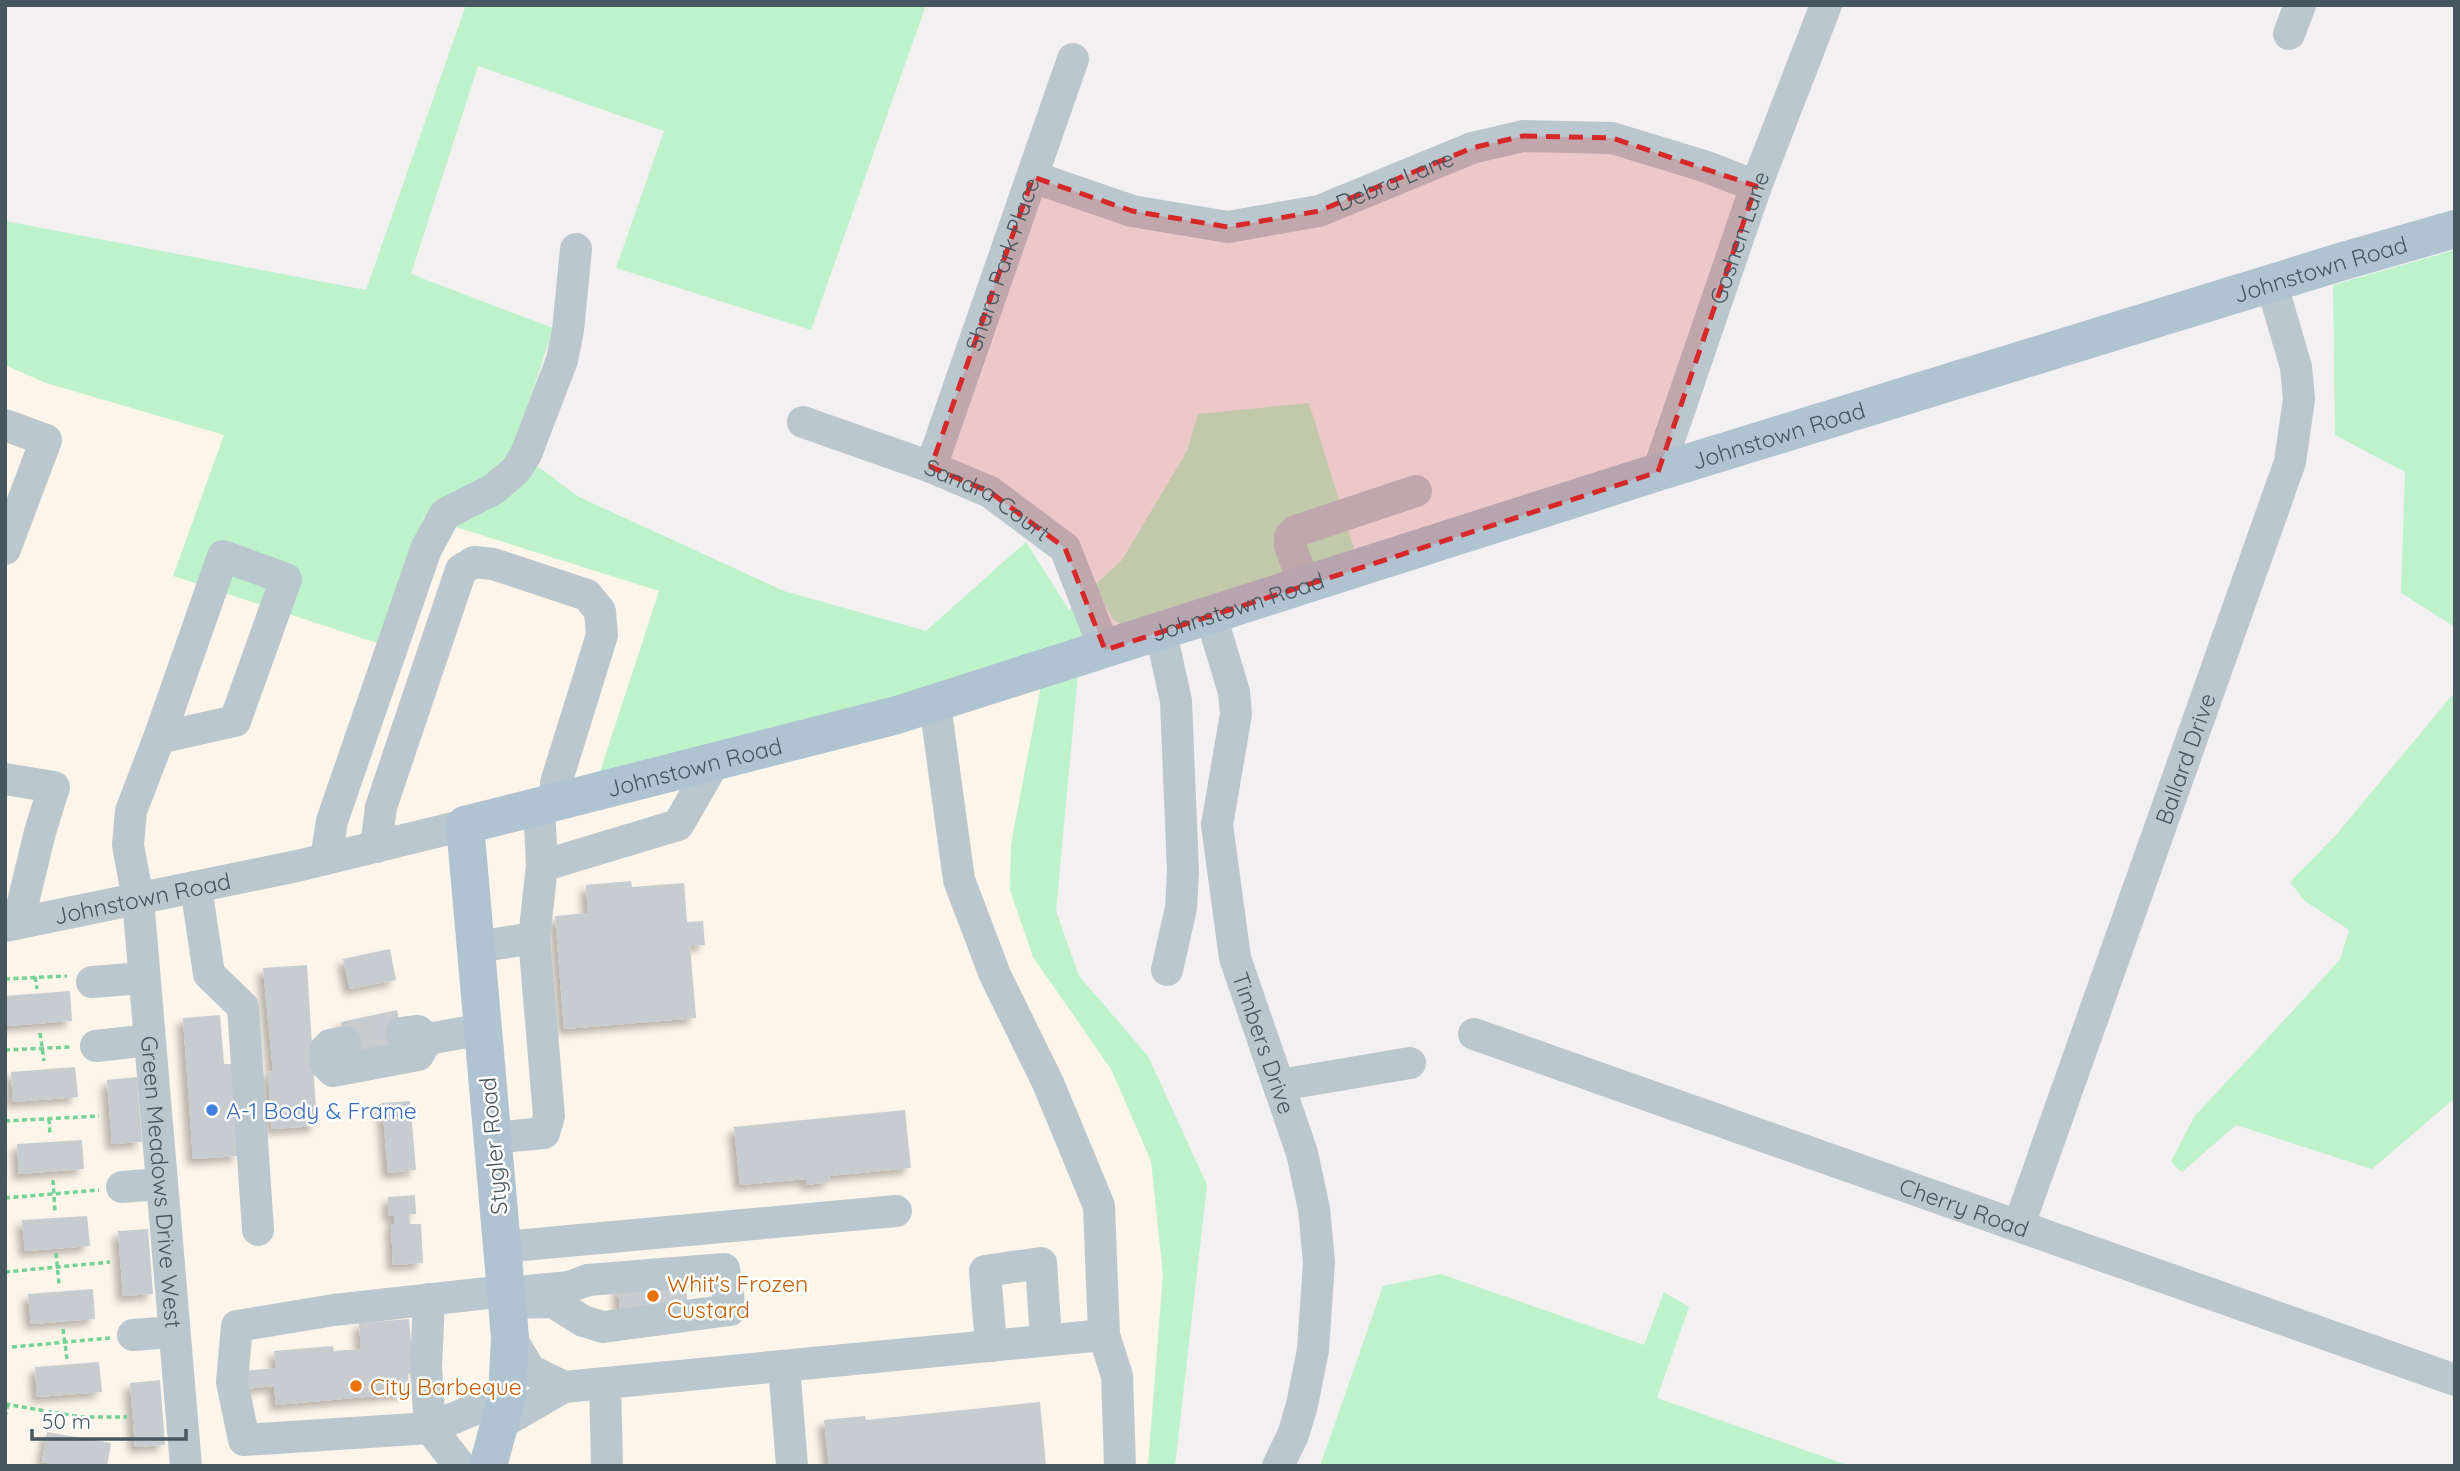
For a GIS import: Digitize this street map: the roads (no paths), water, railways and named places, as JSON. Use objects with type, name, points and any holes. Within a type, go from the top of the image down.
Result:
[{"type":"main road","name":"Johnstown Road","points":[[465,825],[935,704],[1658,472],[2455,229]]},
{"type":"main road","name":"Stygler Road","points":[[465,825],[502,1247],[511,1308],[503,1410],[488,1466]]},
{"type":"street","name":"Goshen Lane","points":[[1658,472],[1756,186],[1826,5]]},
{"type":"street","name":"Shara Park Place","points":[[931,467],[1073,59]]},
{"type":"street","name":"Debra Lane","points":[[1033,177],[1132,211],[1228,227],[1318,211],[1472,148],[1523,136],[1612,138],[1704,166],[1756,186]]},
{"type":"street","points":[[326,859],[332,821],[436,527],[445,514],[494,489],[516,470],[526,454],[562,360],[568,330],[576,248]]},
{"type":"street","name":"Ballard Drive","points":[[2019,1225],[2290,462],[2298,399],[2296,367],[2272,285]]},
{"type":"street","name":"Sandra Court","points":[[803,422],[931,467],[989,492],[1065,548],[1105,650]]},
{"type":"street","points":[[5,425],[46,440],[5,549]]},
{"type":"street","points":[[1305,586],[1290,547],[1290,537],[1296,531],[1416,491]]},
{"type":"street","name":"Green Meadows Drive West","points":[[159,738],[235,721],[286,579],[223,556],[131,811],[128,845],[138,899],[186,1466]]},
{"type":"street","points":[[376,847],[381,807],[461,570],[474,562],[493,564],[587,596],[600,611],[601,635],[548,803],[534,938],[549,1116],[544,1133],[493,1138]]},
{"type":"street","name":"Timbers Drive","points":[[1211,616],[1234,692],[1236,714],[1217,825],[1235,958],[1303,1153],[1314,1209],[1319,1262],[1313,1350],[1305,1391],[1293,1436],[1278,1466]]},
{"type":"street","points":[[1161,633],[1176,701],[1183,871],[1181,908],[1167,970]]},
{"type":"street","points":[[935,704],[959,880],[995,975],[1048,1083],[1099,1206],[1104,1335],[1117,1376],[1120,1466]]},
{"type":"street","points":[[542,866],[678,825],[715,761]]},
{"type":"street","points":[[5,779],[54,787],[12,924]]},
{"type":"street","name":"Johnstown Road","points":[[12,924],[326,859],[465,825]]},
{"type":"street","points":[[196,887],[209,974],[243,1007],[258,1230]]},
{"type":"street","points":[[476,947],[534,938]]},
{"type":"street","points":[[92,982],[144,978]]},
{"type":"street","points":[[345,1042],[330,1045],[325,1050],[325,1063],[332,1071],[418,1055],[415,1036],[483,1029]]},
{"type":"street","name":"Cherry Road","points":[[1474,1034],[2455,1380]]},
{"type":"street","points":[[96,1046],[149,1040]]},
{"type":"street","points":[[1280,1086],[1410,1063]]},
{"type":"street","points":[[122,1187],[161,1184]]},
{"type":"street","points":[[502,1247],[896,1210]]},
{"type":"street","points":[[991,1346],[985,1271],[1041,1264],[1046,1340]]},
{"type":"street","points":[[511,1308],[522,1293],[527,1291],[569,1287],[588,1280],[724,1269],[730,1310],[603,1327],[583,1321],[552,1302],[511,1308],[429,1300],[334,1310],[237,1326],[232,1382],[244,1440],[430,1428],[503,1410],[564,1387],[1104,1335]]},
{"type":"street","points":[[429,1300],[426,1368],[430,1428],[460,1466]]},
{"type":"street","points":[[511,1308],[530,1370],[564,1387]]},
{"type":"street","points":[[133,1335],[174,1332]]},
{"type":"street","points":[[784,1366],[792,1466]]},
{"type":"street","points":[[605,1384],[607,1466]]},
{"type":"tunnel","points":[[345,1042],[402,1033]]},
{"type":"place","name":"A-1 Body & Frame","points":[[212,1110]]},
{"type":"place","name":"Whit's Frozen Custard","points":[[653,1296]]},
{"type":"place","name":"City Barbeque","points":[[356,1386]]}]
